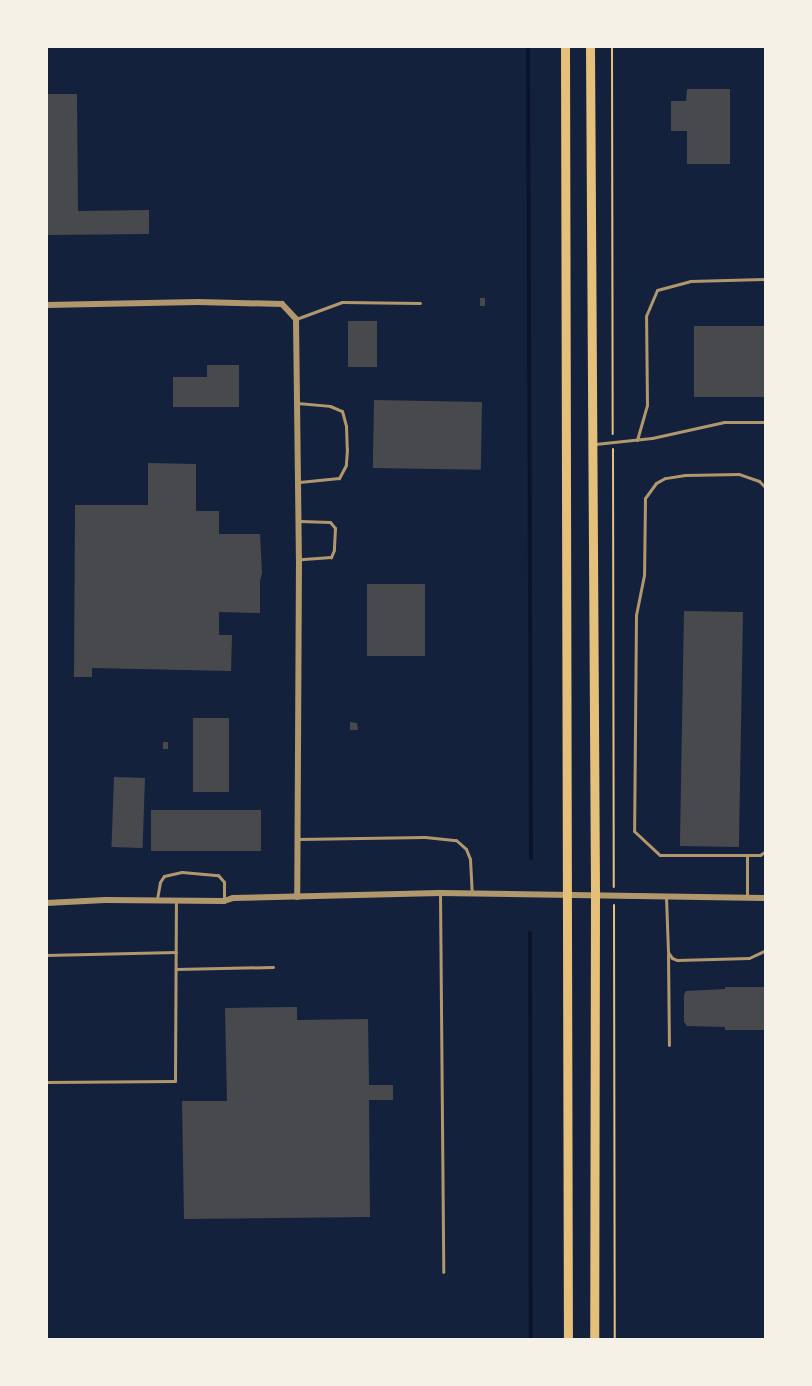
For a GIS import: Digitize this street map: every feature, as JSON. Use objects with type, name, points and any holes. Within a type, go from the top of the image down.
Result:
[{"type":"main road","points":[[565,46],[568,1340]]},
{"type":"main road","points":[[590,46],[595,896],[594,1340]]},
{"type":"street","points":[[46,305],[198,302],[282,304],[296,320],[299,560],[297,897]]},
{"type":"street","points":[[46,903],[224,901],[233,898],[440,893],[765,898]]},
{"type":"lane","points":[[637,440],[647,405],[646,316],[657,290],[690,281],[765,279]]},
{"type":"lane","points":[[296,320],[342,302],[420,303]]},
{"type":"lane","points":[[297,403],[330,406],[342,411],[346,426],[347,449],[346,465],[339,478],[298,482]]},
{"type":"lane","points":[[593,444],[637,440],[724,422],[765,422]]},
{"type":"lane","points":[[765,488],[759,481],[739,474],[685,475],[665,478],[656,483],[645,498],[644,575],[636,615],[634,831],[660,855],[747,855],[765,852]]},
{"type":"lane","points":[[298,520],[330,522],[335,528],[334,550],[331,557],[299,560]]},
{"type":"lane","points":[[296,839],[425,837],[456,840],[466,849],[470,859],[472,894]]},
{"type":"lane","points":[[747,855],[747,897]]},
{"type":"lane","points":[[157,901],[160,882],[164,876],[182,872],[218,875],[224,882],[224,901]]},
{"type":"lane","points":[[440,893],[443,1272]]},
{"type":"lane","points":[[666,897],[669,1045]]},
{"type":"lane","points":[[46,1082],[176,1080],[176,900]]},
{"type":"lane","points":[[668,952],[677,960],[739,959],[756,957],[765,950]]},
{"type":"lane","points":[[46,955],[176,952]]},
{"type":"lane","points":[[176,969],[273,968]]},
{"type":"path","points":[[612,46],[615,1340]]},
{"type":"building","points":[[687,89],[730,89],[730,164],[687,164],[687,131],[671,131],[671,101],[686,101]]},
{"type":"building","points":[[46,94],[77,94],[78,211],[149,210],[149,234],[46,235]]},
{"type":"building","points":[[480,298],[485,298],[485,306],[480,306]]},
{"type":"building","points":[[348,321],[377,321],[377,367],[348,367]]},
{"type":"building","points":[[694,326],[766,326],[766,397],[694,397]]},
{"type":"building","points":[[207,365],[239,365],[239,407],[173,407],[173,377],[207,377]]},
{"type":"building","points":[[374,400],[482,402],[481,470],[373,468]]},
{"type":"building","points":[[148,463],[196,464],[196,511],[219,511],[219,534],[260,534],[262,573],[260,613],[219,612],[219,635],[232,635],[231,671],[92,668],[92,677],[74,677],[75,505],[148,505]]},
{"type":"building","points":[[367,584],[425,584],[425,656],[367,656]]},
{"type":"building","points":[[684,611],[743,612],[739,847],[680,846]]},
{"type":"building","points":[[193,718],[229,718],[229,792],[193,792]]},
{"type":"building","points":[[350,722],[357,723],[358,730],[350,730]]},
{"type":"building","points":[[163,742],[168,742],[168,749],[163,749]]},
{"type":"building","points":[[114,777],[145,778],[143,848],[112,847]]},
{"type":"building","points":[[151,810],[261,810],[261,851],[151,851]]},
{"type":"building","points":[[725,987],[766,987],[766,1030],[725,1030],[725,1027],[687,1026],[684,1022],[686,991],[725,989]]},
{"type":"building","points":[[297,1007],[297,1020],[368,1019],[369,1085],[393,1085],[393,1100],[369,1100],[370,1217],[184,1219],[182,1101],[227,1101],[225,1008]]},
{"type":"waterway","points":[[528,46],[531,858]]},
{"type":"waterway","points":[[530,933],[531,1340]]}]
